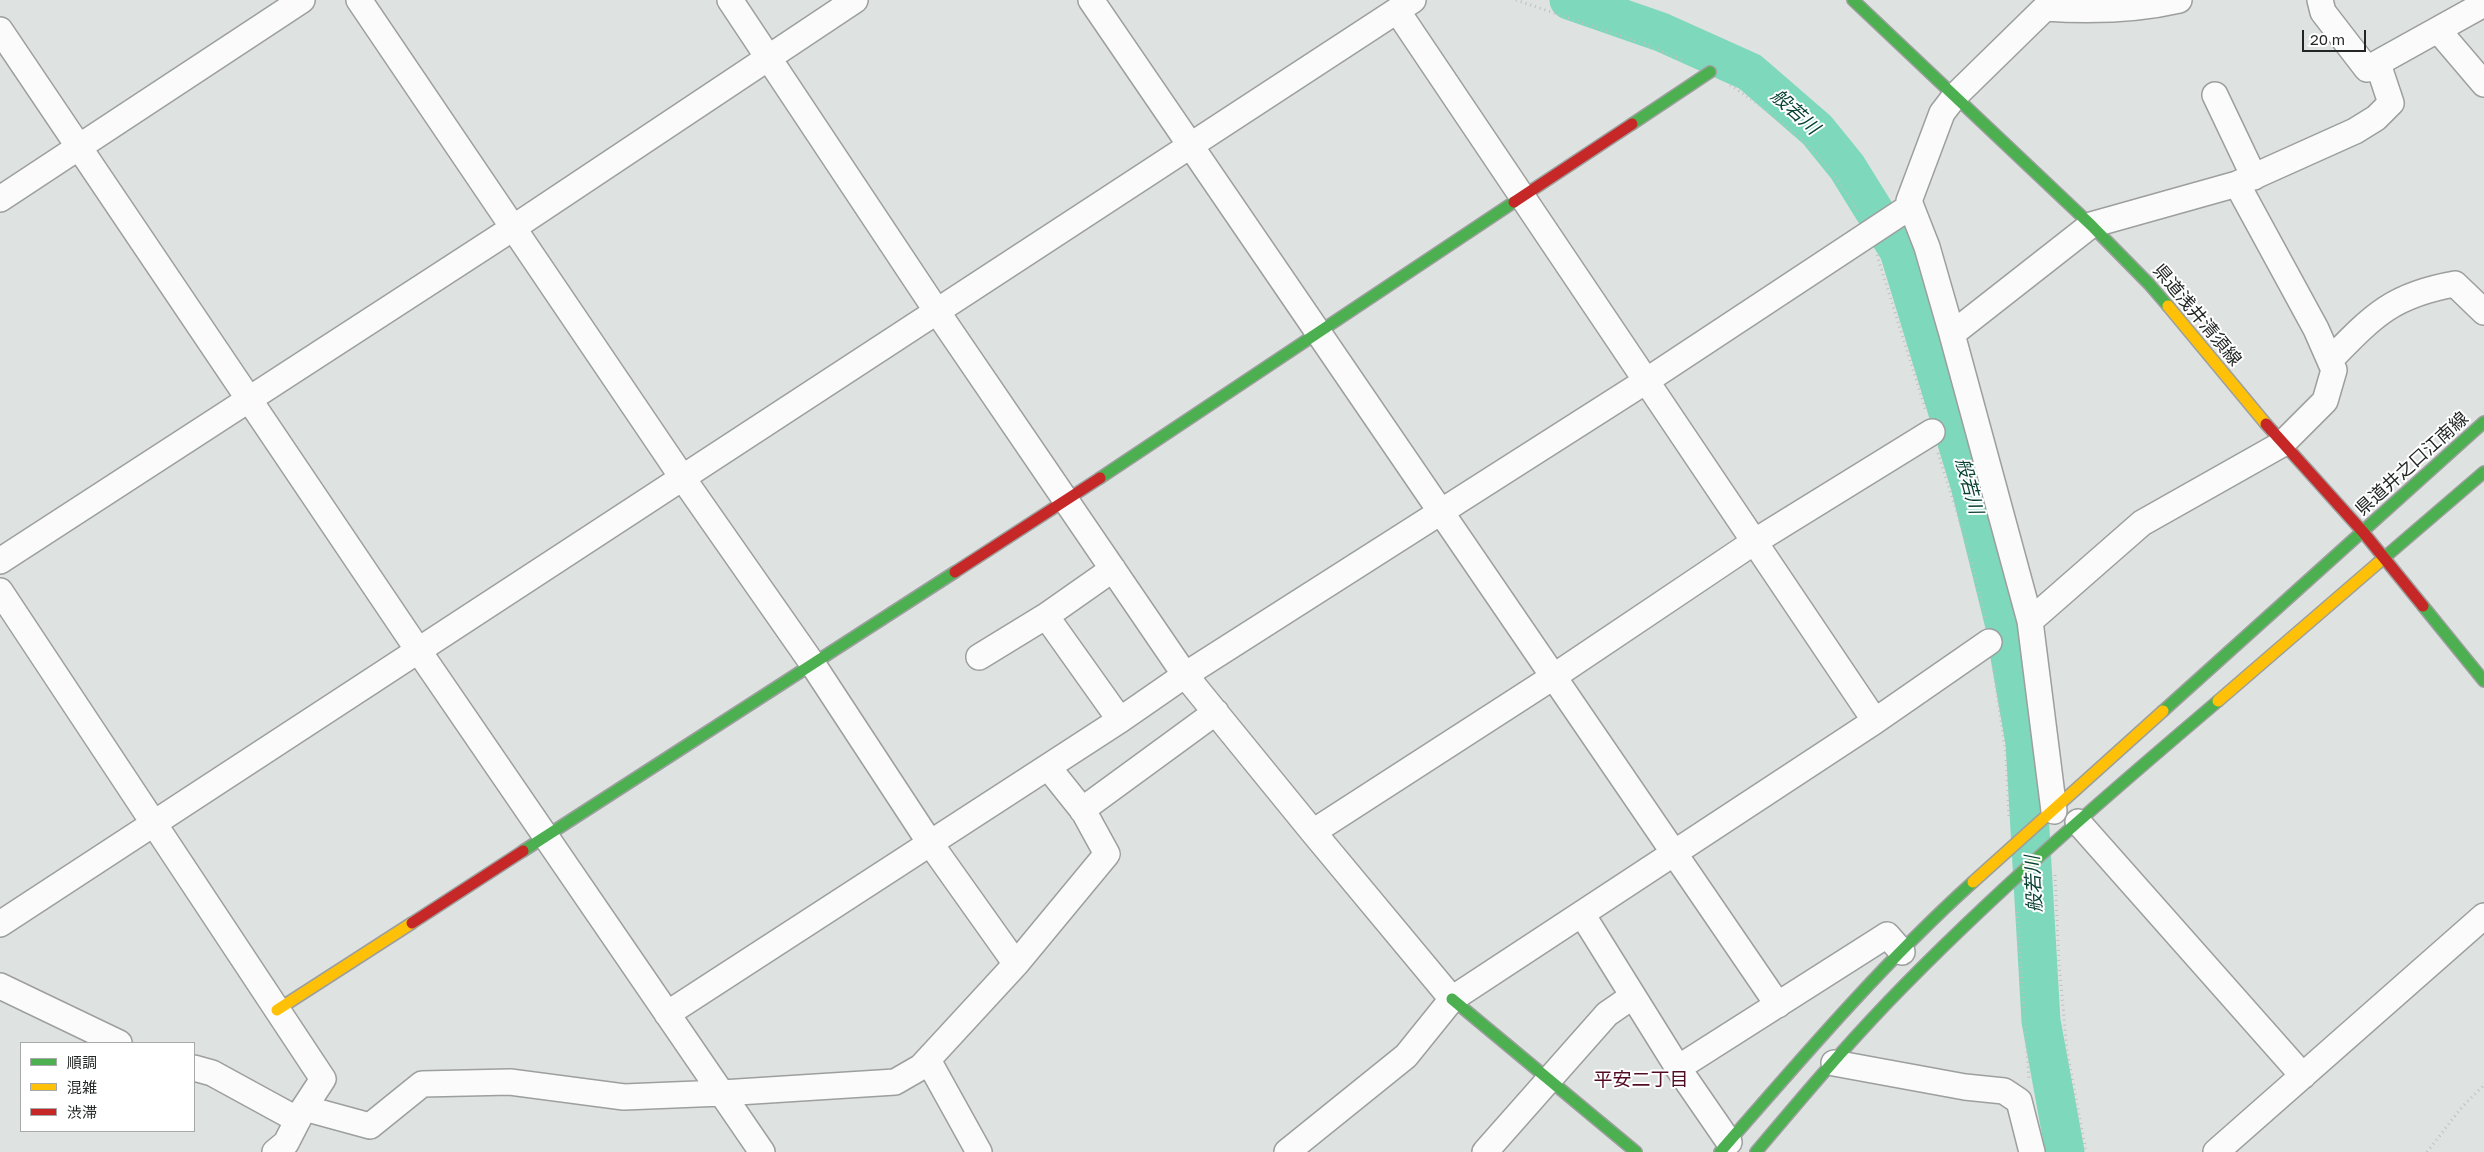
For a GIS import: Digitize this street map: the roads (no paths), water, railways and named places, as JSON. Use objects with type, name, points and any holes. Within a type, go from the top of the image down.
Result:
[{"type":"street","points":[[0,199],[302,0]]},
{"type":"street","points":[[359,0],[682,477],[812,664],[930,844],[1016,964]]},
{"type":"street","points":[[730,0],[938,313],[1185,675],[1452,999],[1636,1152]]},
{"type":"street","points":[[0,561],[513,228],[854,0]]},
{"type":"street","points":[[1091,0],[1440,513],[1778,1004]]},
{"type":"street","name":"県道浅井清須線","points":[[1853,0],[2091,225],[2149,284],[2282,444],[2385,558],[2484,681]]},
{"type":"street","points":[[2050,815],[2030,621],[1952,334],[1927,247],[1910,201],[1942,113],[1955,96],[2045,4],[2080,10],[2163,4],[2179,0]]},
{"type":"street","points":[[2320,0],[2324,12],[2367,70],[2484,4]]},
{"type":"street","points":[[0,924],[682,477],[938,313],[1405,6],[1524,198],[1875,721]]},
{"type":"street","points":[[0,30],[251,399],[418,650],[762,1152]]},
{"type":"street","points":[[2438,30],[2484,84]]},
{"type":"street","points":[[1952,334],[2091,225],[2245,180],[2355,131],[2376,118],[2391,103],[2378,64]]},
{"type":"street","points":[[277,1010],[1067,500],[1524,198],[1710,72]]},
{"type":"street","points":[[2030,621],[2142,523],[2282,444],[2325,401],[2334,370],[2245,180],[2215,96]]},
{"type":"street","points":[[667,1014],[1120,720],[1185,675],[1646,381],[1912,206]]},
{"type":"street","points":[[2330,360],[2359,331],[2390,305],[2424,290],[2455,284],[2484,312]]},
{"type":"street","name":"県道井之口江南線","points":[[1725,1147],[1808,1051],[1932,919],[2050,815],[2484,422]]},
{"type":"street","points":[[1313,832],[1553,677],[1754,542],[1932,432]]},
{"type":"street","points":[[1756,1152],[1907,982],[2018,876],[2484,472]]},
{"type":"street","points":[[980,657],[1046,616],[1112,569]]},
{"type":"street","points":[[0,591],[323,1079],[301,1114],[284,1149]]},
{"type":"street","points":[[1046,616],[1120,720]]},
{"type":"street","points":[[1287,1152],[1406,1056],[1452,999],[1875,721],[1989,642]]},
{"type":"street","points":[[1082,810],[1216,712]]},
{"type":"street","points":[[195,1068],[212,1073],[301,1114],[370,1126],[422,1084],[510,1082],[624,1097],[895,1082],[922,1067],[1016,964],[1107,854],[1082,810],[1048,767]]},
{"type":"street","points":[[2078,822],[2303,1076]]},
{"type":"street","points":[[1582,914],[1725,1147]]},
{"type":"street","points":[[2216,1152],[2484,916]]},
{"type":"street","points":[[1678,1068],[1887,935],[1902,952]]},
{"type":"street","points":[[0,986],[117,1042]]},
{"type":"street","points":[[1485,1152],[1548,1078],[1607,1014],[1633,996]]},
{"type":"street","points":[[928,1060],[979,1152]]},
{"type":"street","points":[[1834,1063],[1965,1087],[2004,1091],[2019,1101],[2032,1152]]},
{"type":"waterway","name":"般若川","points":[[1569,0],[1661,32],[1750,72],[1817,130],[1847,167],[1899,251],[1970,485],[2004,622],[2025,743],[2041,1021],[2065,1152]]},
{"type":"district","name":"平安二丁目","points":[[1641,1080]]}]
